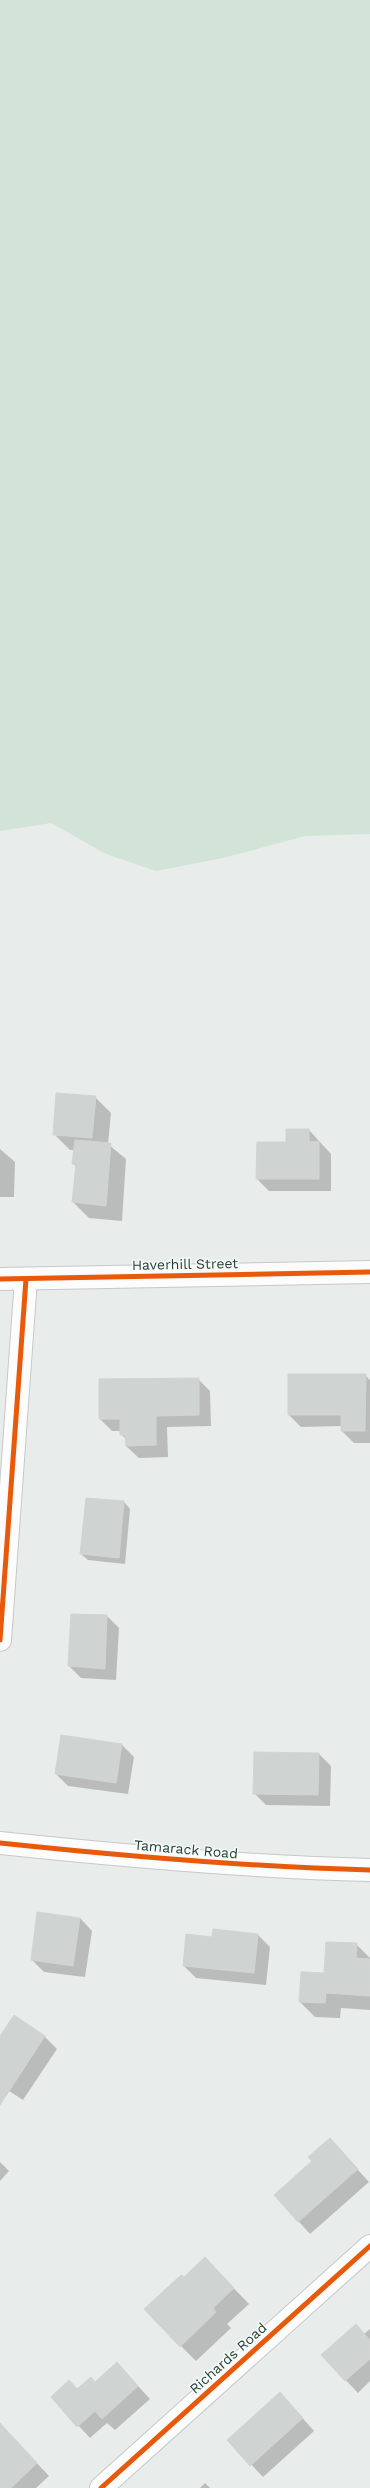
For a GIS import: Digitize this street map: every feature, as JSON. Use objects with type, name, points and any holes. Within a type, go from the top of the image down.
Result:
[{"type":"street","name":"Haverhill Street","points":[[0,1279],[370,1272]]},
{"type":"street","points":[[0,1640],[26,1279]]},
{"type":"street","name":"Tamarack Road","points":[[0,1843],[124,1856],[279,1868],[370,1870]]},
{"type":"street","name":"Richards Road","points":[[101,2488],[370,2246]]},
{"type":"green space","points":[[0,0],[370,0],[370,834],[305,836],[223,858],[156,871],[106,854],[51,823],[0,831]]},
{"type":"building","points":[[56,1093],[96,1096],[92,1138],[53,1135]]},
{"type":"building","points":[[286,1129],[309,1129],[309,1142],[319,1141],[319,1179],[256,1179],[257,1142],[286,1142]]},
{"type":"building","points":[[75,1140],[111,1143],[106,1206],[72,1202],[76,1165],[72,1164]]},
{"type":"building","points":[[288,1374],[366,1374],[365,1431],[341,1431],[341,1415],[288,1415]]},
{"type":"building","points":[[199,1378],[199,1415],[156,1416],[156,1445],[126,1446],[125,1435],[120,1435],[120,1419],[99,1419],[99,1379]]},
{"type":"building","points":[[86,1498],[124,1501],[119,1558],[80,1554]]},
{"type":"building","points":[[71,1614],[107,1615],[105,1669],[68,1666]]},
{"type":"building","points":[[61,1735],[122,1744],[116,1783],[55,1774]]},
{"type":"building","points":[[254,1752],[319,1753],[318,1795],[253,1794]]},
{"type":"building","points":[[37,1912],[80,1918],[73,1966],[31,1960]]},
{"type":"building","points":[[213,1929],[258,1934],[254,1973],[183,1966],[186,1934],[212,1937]]},
{"type":"building","points":[[326,1942],[357,1943],[356,1958],[370,1959],[370,1996],[326,1993],[325,2003],[299,2002],[301,1972],[324,1973]]},
{"type":"building","points":[[14,2015],[45,2036],[0,2105],[0,2036]]},
{"type":"building","points":[[330,2138],[358,2169],[298,2222],[274,2195],[312,2161],[308,2157]]},
{"type":"building","points":[[205,2257],[234,2288],[213,2308],[216,2312],[180,2347],[144,2309],[181,2275],[184,2277]]},
{"type":"building","points":[[356,2324],[370,2340],[370,2359],[345,2381],[321,2355]]},
{"type":"building","points":[[117,2362],[138,2386],[102,2419],[95,2411],[77,2427],[51,2397],[69,2380],[77,2389],[91,2377],[95,2382]]},
{"type":"building","points":[[280,2392],[303,2418],[250,2466],[227,2440]]},
{"type":"building","points":[[0,2423],[37,2463],[11,2488],[0,2488]]},
{"type":"cycle path","points":[[0,1279],[370,1272]]},
{"type":"cycle path","points":[[0,1640],[26,1279]]},
{"type":"cycle path","points":[[0,1843],[185,1860],[324,1869],[370,1870]]},
{"type":"cycle path","points":[[101,2488],[370,2246]]}]
